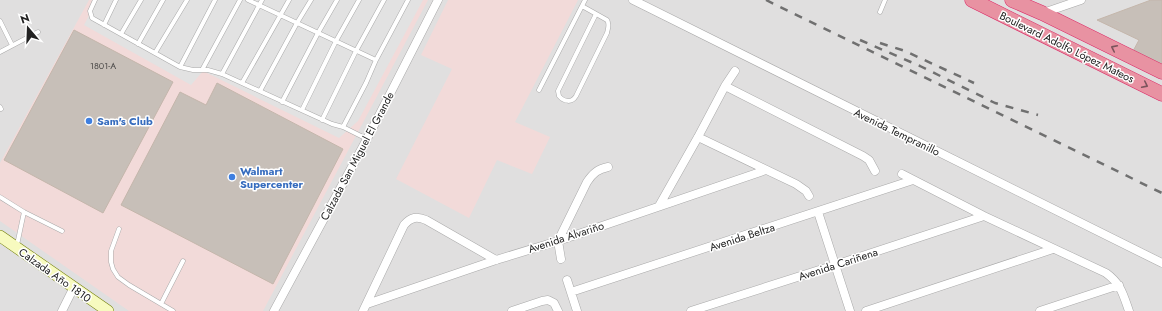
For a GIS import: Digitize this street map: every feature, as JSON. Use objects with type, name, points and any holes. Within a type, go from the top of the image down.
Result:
[{"type":"highway","name":"Boulevard Adolfo López Mateos","points":[[972,0],[1162,94]]},
{"type":"highway","name":"Boulevard Adolfo López Mateos","points":[[1012,0],[1042,13],[1162,72]]},
{"type":"street","name":"Calzada San Miguel El Grande","points":[[274,311],[367,139],[438,0]]},
{"type":"street","name":"Avenida Tempranillo","points":[[633,0],[1162,263]]},
{"type":"street","points":[[1042,13],[1081,0]]},
{"type":"street","points":[[659,206],[725,86],[735,71]]},
{"type":"street","points":[[725,86],[863,156],[869,160],[875,172]]},
{"type":"street","points":[[698,137],[796,184],[806,191],[809,196]]},
{"type":"street","points":[[561,259],[558,241],[587,182],[592,174],[608,167]]},
{"type":"street","name":"Avenida Alvariño","points":[[365,307],[496,260],[558,241],[766,170]]},
{"type":"street","points":[[902,174],[984,216],[1106,273],[1119,285],[1129,311]]},
{"type":"street","name":"Avenida Beltza","points":[[571,292],[913,180]]},
{"type":"street","points":[[818,212],[850,311]]},
{"type":"street","name":"Avenida Cariñena","points":[[691,311],[984,216]]},
{"type":"street","points":[[365,307],[404,225],[412,218],[418,217],[426,220],[496,260]]},
{"type":"street","name":"Calzada Año 1810","points":[[1,237],[108,311]]},
{"type":"street","points":[[866,311],[1052,249]]},
{"type":"street","points":[[567,280],[577,311]]},
{"type":"street","points":[[1040,311],[1119,285]]},
{"type":"street","points":[[62,311],[74,287]]},
{"type":"street","points":[[512,311],[542,301],[551,301],[554,303],[558,311]]},
{"type":"lane","points":[[95,0],[90,11],[92,18],[180,67],[192,70],[213,71],[222,74],[367,139]]},
{"type":"lane","points":[[104,25],[116,0]]},
{"type":"lane","points":[[121,34],[140,0]]},
{"type":"lane","points":[[138,44],[163,0]]},
{"type":"lane","points":[[155,53],[187,0]]},
{"type":"lane","points":[[180,67],[215,0]]},
{"type":"lane","points":[[202,70],[240,0]]},
{"type":"lane","points":[[248,0],[376,60]]},
{"type":"lane","points":[[222,74],[262,0]]},
{"type":"lane","points":[[242,83],[289,0]]},
{"type":"lane","points":[[260,91],[311,0]]},
{"type":"lane","points":[[282,102],[337,0]]},
{"type":"lane","points":[[302,110],[336,41],[359,0]]},
{"type":"lane","points":[[322,120],[356,50],[384,0]]},
{"type":"lane","points":[[343,127],[408,0]]},
{"type":"lane","points":[[538,90],[585,0]]},
{"type":"lane","points":[[880,12],[885,0]]},
{"type":"lane","points":[[582,6],[607,20],[609,22],[609,27],[576,96],[572,100],[564,100],[559,96],[558,91],[596,14]]},
{"type":"lane","points":[[0,21],[12,45]]},
{"type":"lane","points":[[0,52],[38,32]]},
{"type":"lane","points":[[0,197],[24,212],[62,231]]},
{"type":"lane","points":[[16,248],[24,212]]},
{"type":"lane","points":[[119,229],[111,250],[111,262],[118,277],[173,311]]},
{"type":"lane","points":[[161,304],[183,261]]},
{"type":"shaded area","points":[[0,0],[1162,0],[1162,311],[0,311]]},
{"type":"shaded area","points":[[89,0],[428,0],[263,311],[129,311],[0,221],[0,163]]},
{"type":"shaded area","points":[[97,0],[423,0],[358,121],[339,138],[203,71],[191,85],[84,25]]},
{"type":"shaded area","points":[[448,0],[578,0],[515,122],[550,137],[532,174],[497,160],[469,218],[396,179],[452,69],[421,55]]},
{"type":"building","points":[[1151,0],[1162,0],[1162,67],[1132,53],[1139,40],[1097,20]]},
{"type":"building","name":"Sam's Club","points":[[74,30],[173,82],[103,213],[4,160]]},
{"type":"building","name":"Walmart Supercenter","points":[[217,83],[343,149],[273,284],[121,205],[180,92],[206,105]]},
{"type":"railway","points":[[766,0],[1162,193]]},
{"type":"railway","points":[[860,40],[920,66],[995,103],[1038,115]]},
{"type":"railway","points":[[880,43],[905,51],[974,83]]},
{"type":"place","name":"Sam's Club","points":[[89,121]]},
{"type":"place","name":"Walmart Supercenter","points":[[232,177]]}]
